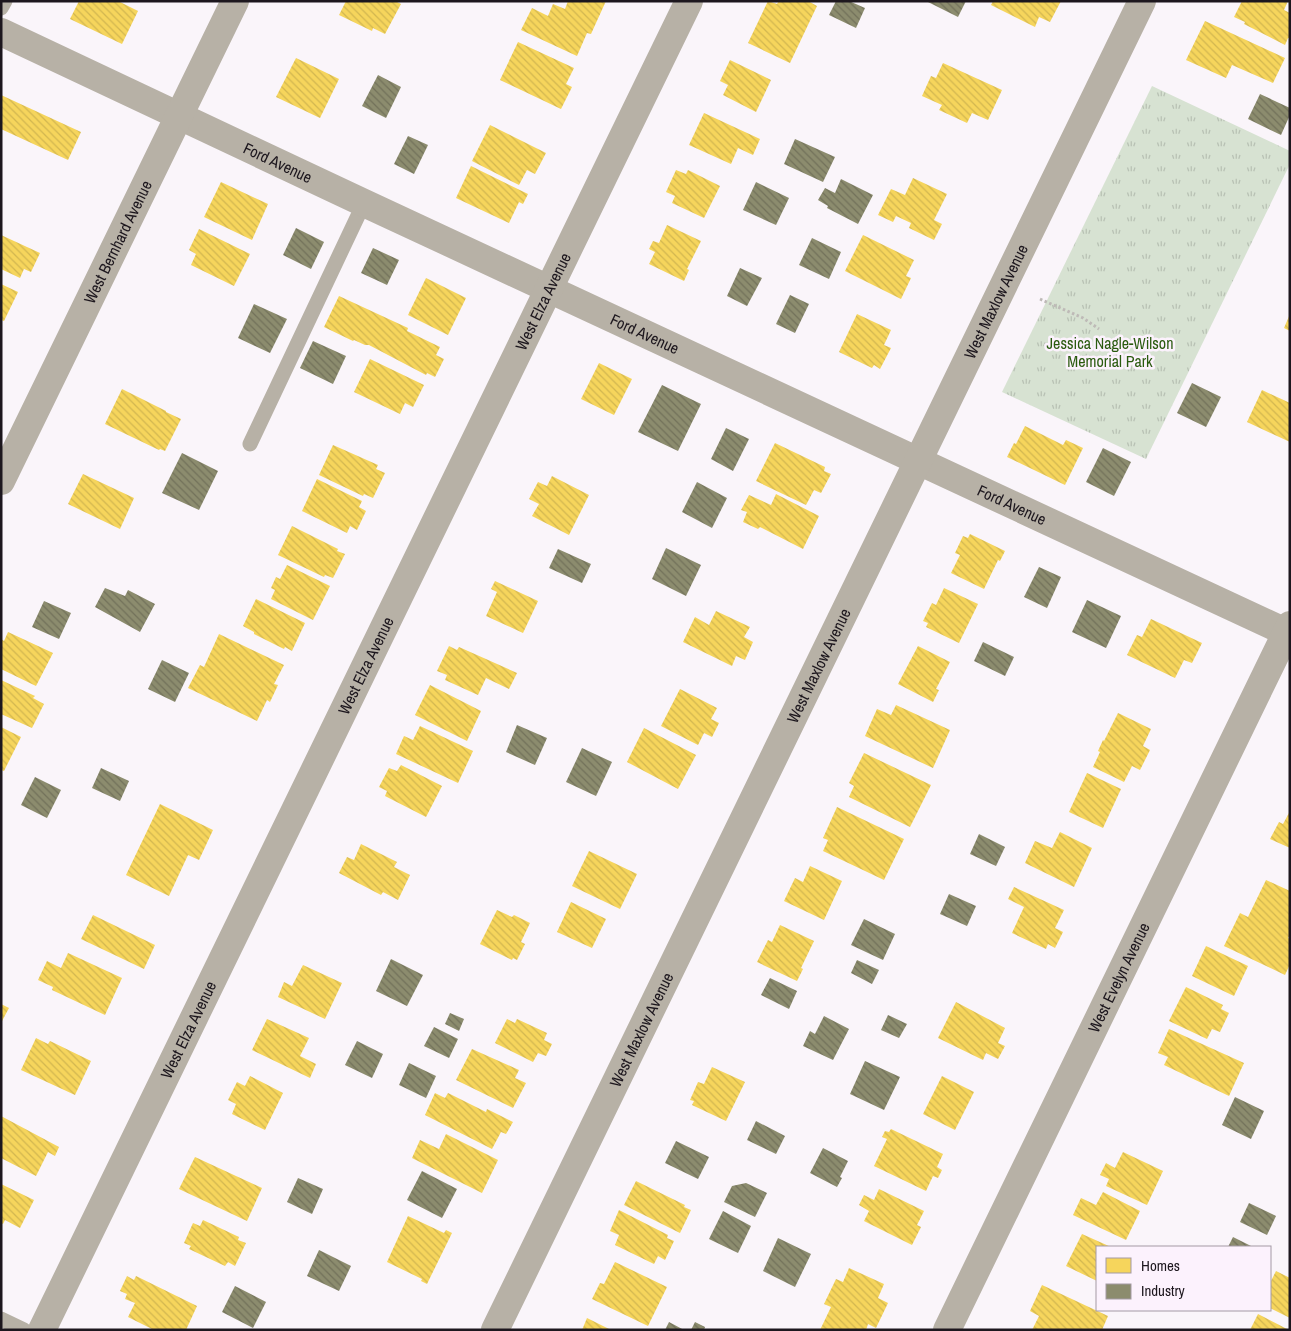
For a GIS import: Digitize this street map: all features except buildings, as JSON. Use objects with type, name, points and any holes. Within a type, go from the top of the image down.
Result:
[{"type":"street","name":"West Bernhard Avenue","points":[[1,481],[235,1]]},
{"type":"street","name":"West Elza Avenue","points":[[42,1330],[689,1]]},
{"type":"street","name":"West Maxlow Avenue","points":[[495,1330],[1142,1]]},
{"type":"street","name":"Ford Avenue","points":[[1,32],[918,461],[1289,631]]},
{"type":"street","name":"West Evelyn Avenue","points":[[947,1330],[1289,631]]},
{"type":"lane","points":[[1,8],[4,1]]},
{"type":"lane","points":[[250,444],[364,203]]},
{"type":"lane","points":[[1,1319],[24,1330]]},
{"type":"path","points":[[1040,299],[1083,318],[1099,329]]},
{"type":"green space","name":"Jessica Nagle-Wilson Memorial Park","points":[[1152,86],[1290,151],[1290,164],[1146,459],[1002,392]]}]
